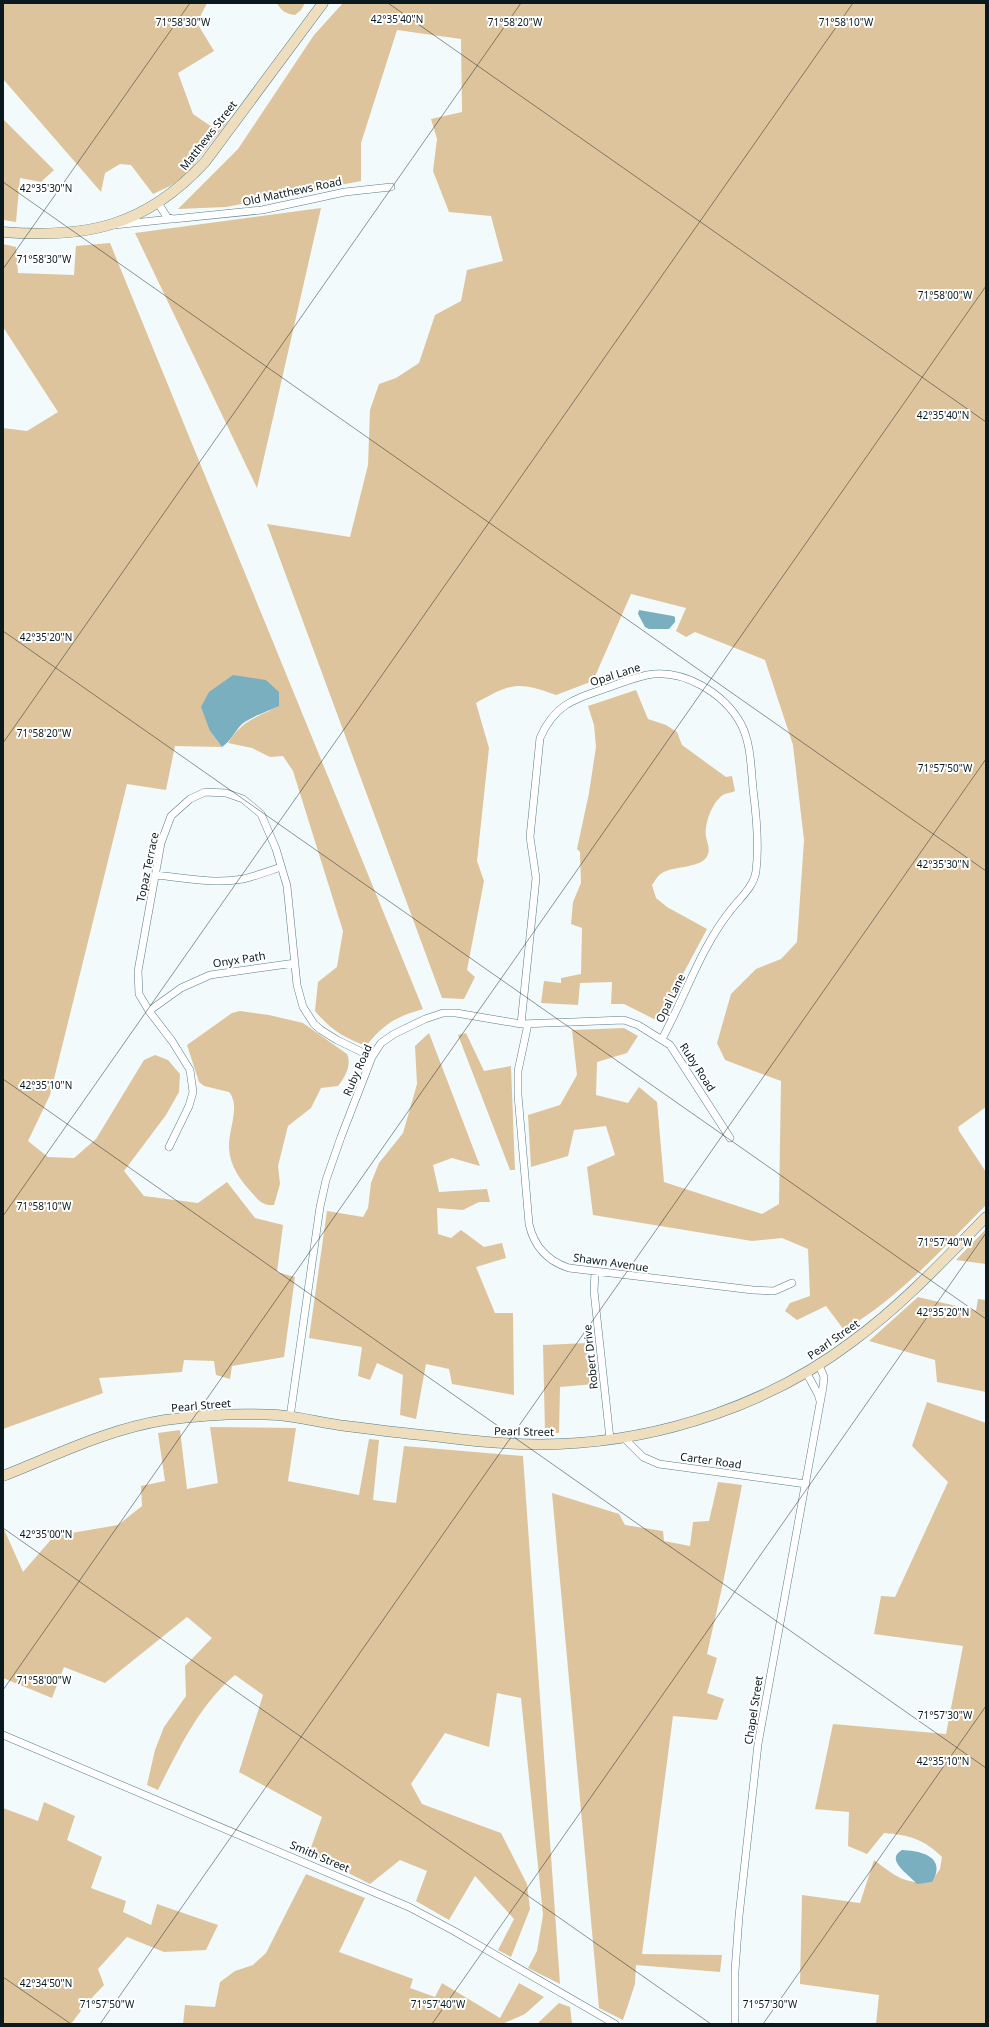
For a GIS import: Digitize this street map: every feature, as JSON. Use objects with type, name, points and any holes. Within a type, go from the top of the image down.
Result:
[{"type":"main road","name":"Matthews Street","points":[[3,232],[60,234],[106,226],[133,217],[158,204],[185,183],[205,162],[323,3]]},
{"type":"main road","name":"Pearl Street","points":[[3,1476],[84,1443],[144,1424],[185,1418],[229,1415],[290,1417],[342,1426],[500,1444],[560,1444],[610,1439],[672,1427],[714,1414],[766,1392],[819,1365],[851,1343],[886,1314],[986,1217]]},
{"type":"street","name":"Old Matthews Road","points":[[106,226],[262,210],[345,192],[392,187]]},
{"type":"street","points":[[158,204],[167,217],[173,219]]},
{"type":"street","name":"Opal Lane","points":[[524,1024],[536,878],[530,837],[540,738],[556,712],[568,702],[648,675],[670,675],[686,678],[704,687],[731,710],[741,725],[748,745],[755,806],[756,872],[750,887],[718,927],[662,1039]]},
{"type":"street","name":"Topaz Terrace","points":[[169,1147],[189,1106],[193,1092],[190,1070],[172,1041],[149,1011],[139,994],[138,971],[161,843],[172,816],[190,799],[205,792],[226,793],[243,799],[261,814],[287,886],[297,984],[303,1007],[314,1024],[337,1040],[372,1057]]},
{"type":"street","points":[[156,875],[228,881],[254,876],[281,867]]},
{"type":"street","name":"Onyx Path","points":[[149,1011],[181,988],[210,975],[295,963]]},
{"type":"street","name":"Ruby Road","points":[[290,1417],[324,1188],[341,1137],[372,1057],[381,1043],[394,1034],[425,1019],[443,1013],[456,1013],[524,1024],[624,1020],[638,1025],[662,1039],[676,1051],[730,1138]]},
{"type":"street","name":"Shawn Avenue","points":[[524,1024],[518,1095],[531,1232],[540,1248],[553,1261],[569,1268],[594,1272],[764,1291],[774,1291],[792,1283]]},
{"type":"street","name":"Robert Drive","points":[[594,1272],[594,1291],[610,1439]]},
{"type":"street","name":"Chapel Street","points":[[735,2024],[738,1936],[754,1772],[769,1677],[820,1403],[824,1377],[819,1365]]},
{"type":"street","points":[[806,1372],[818,1394],[820,1403]]},
{"type":"street","name":"Carter Road","points":[[623,1437],[643,1457],[659,1464],[806,1484]]},
{"type":"street","name":"Smith Street","points":[[3,1735],[409,1907],[454,1930],[615,2024]]},
{"type":"shaded area","points":[[3,3],[207,3],[197,23],[214,51],[178,73],[193,114],[212,127],[220,116],[228,121],[186,175],[170,186],[153,194],[131,165],[120,164],[105,173],[101,192],[3,79]]},
{"type":"shaded area","points":[[277,3],[305,3],[301,10],[295,15],[284,12]]},
{"type":"shaded area","points":[[343,3],[986,3],[986,1107],[958,1127],[959,1131],[986,1172],[986,1205],[936,1256],[901,1288],[864,1317],[844,1330],[826,1306],[797,1320],[785,1311],[790,1303],[810,1296],[808,1249],[782,1238],[752,1241],[593,1215],[587,1167],[615,1155],[606,1126],[574,1130],[568,1156],[531,1167],[528,1115],[560,1105],[577,1075],[572,1030],[624,1028],[638,1036],[627,1053],[597,1062],[596,1095],[628,1103],[639,1087],[657,1102],[664,1182],[762,1214],[779,1204],[781,1081],[725,1060],[717,1043],[731,994],[756,969],[781,959],[797,942],[804,840],[793,745],[765,660],[695,632],[686,637],[676,631],[686,608],[631,594],[593,681],[556,695],[523,686],[515,686],[498,691],[476,703],[489,748],[477,861],[484,881],[467,970],[475,977],[464,999],[442,998],[267,524],[350,537],[368,465],[370,410],[379,384],[396,378],[419,363],[435,315],[461,301],[467,270],[503,261],[491,216],[449,212],[433,171],[437,139],[431,119],[462,112],[461,39],[397,30],[361,143],[361,181],[226,207],[178,209],[238,149],[314,35]]},
{"type":"shaded area","points":[[3,119],[54,170],[41,182],[20,178],[16,222],[3,220]]},
{"type":"shaded area","points":[[321,208],[257,488],[135,233]]},
{"type":"shaded area","points":[[110,243],[423,1009],[397,1018],[379,1032],[366,1046],[338,1032],[326,1023],[315,1011],[318,982],[337,967],[343,931],[293,771],[283,756],[270,757],[252,748],[228,743],[233,735],[244,724],[279,706],[210,731],[222,747],[175,746],[166,790],[127,784],[50,1095],[28,1141],[48,1157],[74,1158],[96,1139],[144,1060],[155,1055],[168,1060],[180,1074],[179,1092],[166,1115],[124,1171],[144,1196],[198,1203],[227,1182],[255,1218],[283,1225],[277,1272],[295,1277],[284,1357],[232,1366],[230,1379],[216,1375],[214,1361],[184,1360],[182,1372],[99,1378],[103,1393],[3,1429],[3,428],[27,431],[58,412],[3,327],[3,244],[16,247],[18,273],[74,275],[76,246]]},
{"type":"shaded area","points":[[636,690],[648,719],[666,725],[677,732],[682,745],[726,777],[732,776],[735,791],[724,794],[712,808],[706,826],[706,837],[709,850],[706,858],[697,864],[662,873],[652,885],[656,898],[667,907],[707,929],[658,1021],[624,1004],[611,1004],[612,982],[580,983],[578,1005],[541,1003],[544,981],[561,983],[561,978],[581,974],[582,928],[571,924],[573,902],[581,883],[580,852],[577,849],[589,793],[596,747],[594,725],[588,706]]},
{"type":"shaded area","points":[[240,1011],[269,1015],[303,1023],[347,1054],[349,1062],[347,1071],[338,1086],[321,1088],[311,1108],[288,1126],[278,1166],[280,1184],[274,1205],[267,1205],[255,1197],[237,1173],[231,1161],[229,1148],[234,1111],[232,1098],[229,1092],[204,1086],[199,1082],[187,1045],[232,1013]]},
{"type":"shaded area","points":[[429,1033],[480,1166],[452,1158],[433,1165],[439,1192],[487,1189],[490,1202],[479,1202],[463,1210],[437,1208],[438,1234],[451,1238],[461,1230],[484,1247],[502,1243],[506,1258],[476,1267],[495,1313],[513,1313],[514,1395],[452,1384],[449,1369],[426,1364],[416,1419],[400,1415],[403,1375],[377,1363],[370,1380],[358,1376],[362,1347],[309,1338],[327,1211],[363,1217],[368,1208],[371,1183],[379,1163],[403,1133],[417,1084],[415,1046]]},
{"type":"shaded area","points":[[466,1033],[484,1071],[511,1066],[515,1170],[510,1170],[458,1035]]},
{"type":"shaded area","points":[[986,1229],[986,1264],[956,1260]]},
{"type":"shaded area","points":[[918,1297],[986,1313],[986,1392],[937,1382],[935,1360],[869,1341]]},
{"type":"shaded area","points":[[978,1299],[986,1300],[986,1313],[976,1311]]},
{"type":"shaded area","points":[[588,1343],[595,1384],[560,1387],[559,1433],[545,1432],[543,1345]]},
{"type":"shaded area","points":[[927,1402],[986,1423],[986,2024],[876,2024],[879,1995],[800,1984],[802,1895],[860,1903],[874,1860],[900,1878],[914,1882],[931,1882],[940,1869],[942,1857],[922,1842],[901,1835],[884,1833],[867,1854],[848,1846],[849,1812],[815,1809],[833,1724],[946,1734],[963,1646],[874,1634],[881,1596],[895,1597],[948,1482],[912,1446]]},
{"type":"shaded area","points":[[210,1427],[296,1428],[288,1481],[359,1495],[369,1439],[379,1440],[373,1500],[396,1503],[404,1446],[523,1456],[560,1984],[528,1968],[537,1951],[543,1915],[521,1698],[497,1693],[489,1747],[445,1733],[411,1784],[422,1804],[501,1833],[527,1884],[530,1909],[511,1957],[498,1950],[514,1919],[475,1876],[449,1920],[416,1901],[427,1871],[400,1860],[370,1884],[309,1853],[322,1817],[239,1772],[263,1695],[235,1675],[222,1687],[200,1714],[182,1744],[158,1790],[147,1785],[155,1750],[164,1727],[186,1696],[185,1666],[212,1638],[187,1617],[105,1683],[64,1667],[52,1698],[3,1678],[3,1527],[23,1572],[54,1536],[118,1525],[142,1506],[141,1486],[165,1481],[158,1433],[180,1430],[187,1489],[218,1483]]},
{"type":"shaded area","points":[[718,1482],[742,1485],[723,1583],[707,1654],[717,1658],[707,1693],[724,1699],[717,1720],[673,1716],[642,1954],[722,1955],[720,1972],[636,1965],[635,1984],[623,2020],[599,2008],[552,1493],[619,1514],[625,1525],[663,1531],[664,1541],[690,1546],[693,1522],[709,1521]]},
{"type":"shaded area","points":[[44,1802],[75,1816],[67,1840],[102,1857],[91,1888],[126,1901],[123,1912],[151,1925],[157,1904],[218,1925],[206,1950],[164,1952],[127,1937],[98,1969],[104,1985],[86,2004],[71,2024],[3,2024],[3,1808],[38,1821]]},
{"type":"shaded area","points":[[306,1874],[365,1898],[339,1952],[413,1979],[410,1988],[435,1997],[442,1983],[500,2018],[519,1983],[544,1997],[525,2014],[502,2024],[183,2024],[185,2005],[215,2007],[220,1982],[235,1971],[253,1965],[266,1953]]},
{"type":"shaded area","points":[[559,2003],[570,2007],[572,2024],[537,2024]]},
{"type":"water","points":[[639,610],[673,616],[675,617],[675,622],[669,629],[649,629],[645,627],[638,614]]},
{"type":"water","points":[[233,675],[266,680],[279,692],[279,706],[245,721],[222,747],[210,731],[201,707],[209,692]]},
{"type":"water","points":[[902,1850],[924,1854],[934,1861],[936,1873],[932,1882],[917,1884],[900,1867],[896,1858],[897,1854]]}]
